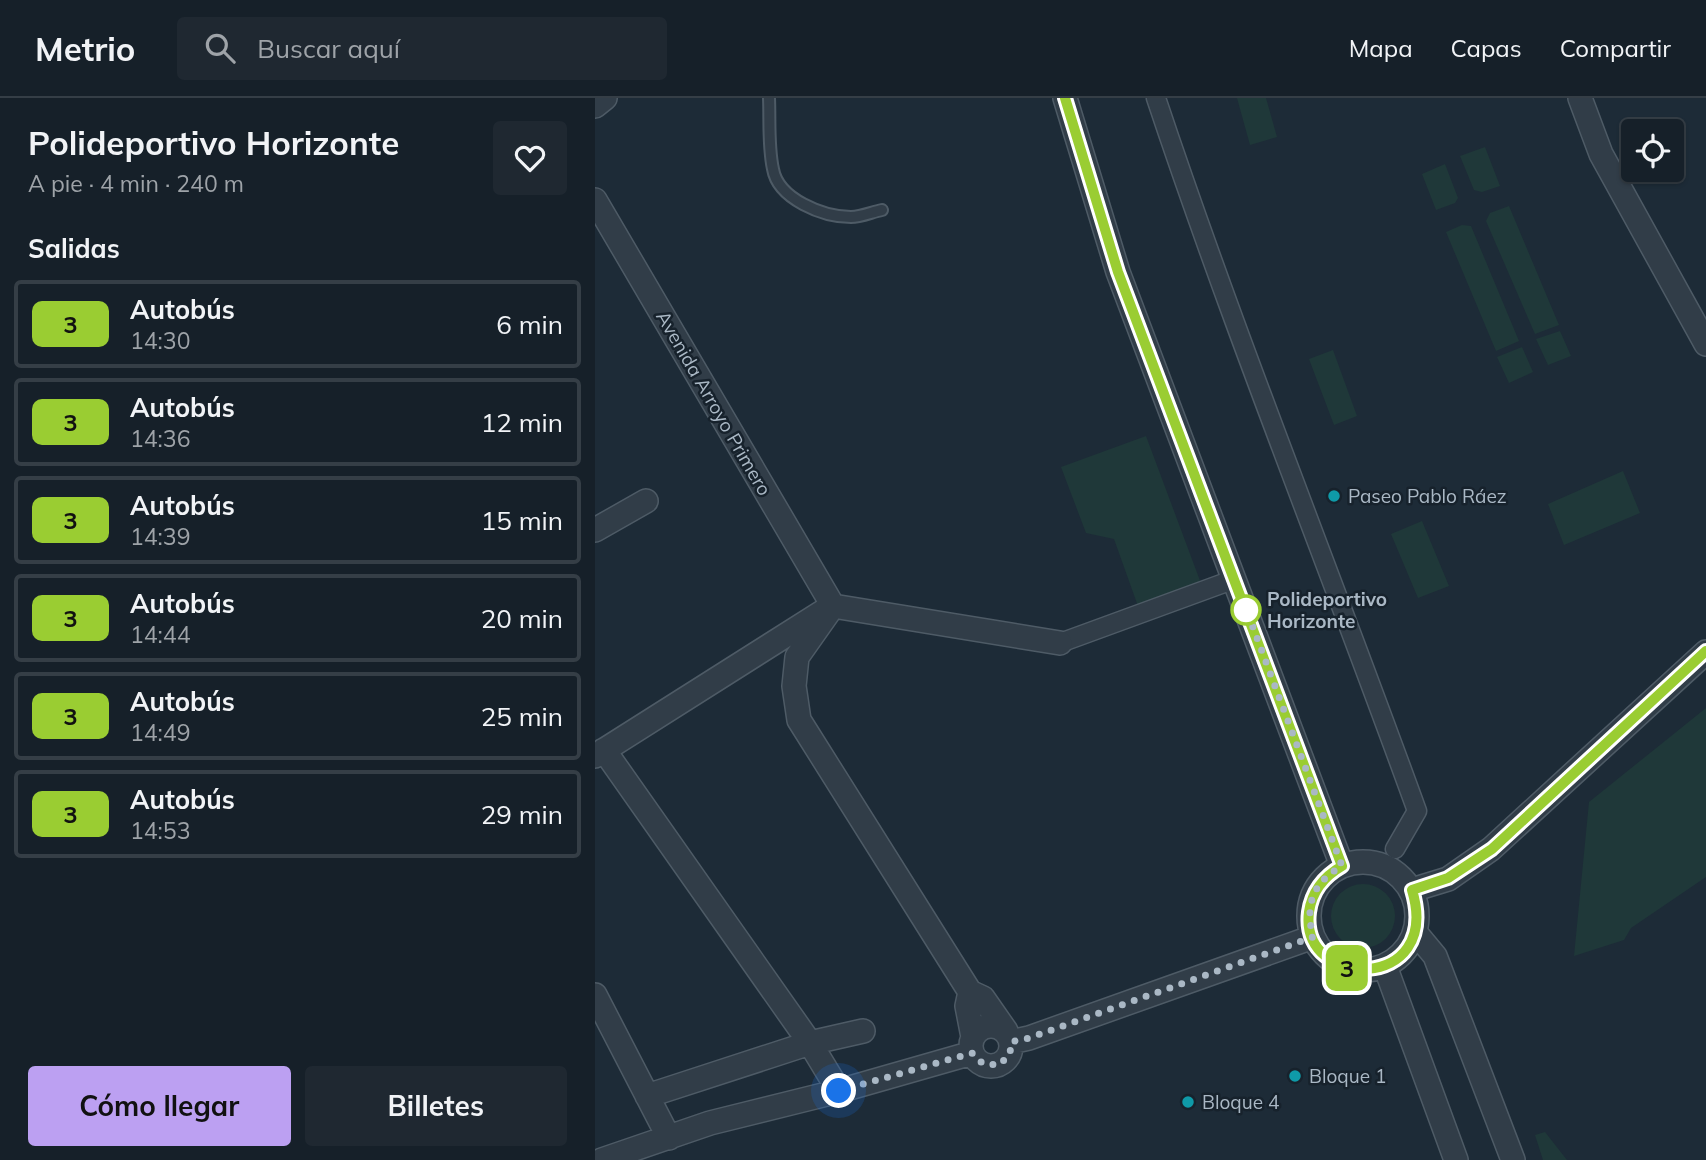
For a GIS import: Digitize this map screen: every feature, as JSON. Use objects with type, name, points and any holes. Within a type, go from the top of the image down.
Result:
[{"type":"street","points":[[1065,98],[1118,272],[1342,866]]},
{"type":"street","points":[[1156,98],[1245,353],[1417,811],[1395,849]]},
{"type":"street","points":[[1580,98],[1601,154],[1706,344]]},
{"type":"street","name":"Avenida Arroyo Primero","points":[[595,200],[833,606]]},
{"type":"street","points":[[595,530],[646,500]]},
{"type":"street","points":[[839,1091],[810,1043],[600,753],[833,606],[1060,643],[1235,579]]},
{"type":"street","points":[[833,606],[797,657],[794,687],[799,720],[970,992],[983,998],[1008,1037],[1010,1054],[999,1065],[983,1064],[973,1045],[967,1006],[970,992]]},
{"type":"street","points":[[1412,890],[1448,878],[1492,849],[1703,660]]},
{"type":"street","points":[[1376,863],[1403,879],[1412,890],[1417,906],[1415,932],[1409,946],[1399,958],[1385,966],[1368,970],[1351,969],[1335,963],[1322,952],[1313,937],[1309,919],[1311,900],[1319,884],[1342,866],[1376,863]]},
{"type":"street","points":[[1415,932],[1435,956],[1513,1160]]},
{"type":"street","points":[[973,1045],[977,1031],[992,1025],[1008,1037],[1029,1038],[1313,937]]},
{"type":"street","points":[[1385,966],[1456,1160]]},
{"type":"street","points":[[595,995],[669,1138]]},
{"type":"street","points":[[647,1096],[810,1043],[863,1031]]},
{"type":"street","points":[[602,1160],[710,1123],[839,1091],[973,1045]]},
{"type":"lane","points":[[769,98],[773,169],[778,184],[793,198],[829,215],[853,218],[883,210]]},
{"type":"green space","points":[[1237,98],[1266,98],[1277,137],[1250,145]]},
{"type":"green space","points":[[1485,147],[1500,186],[1482,192],[1474,190],[1460,156]]},
{"type":"green space","points":[[1445,164],[1458,198],[1455,203],[1436,210],[1422,174]]},
{"type":"green space","points":[[1509,206],[1559,325],[1535,334],[1486,221],[1490,213]]},
{"type":"green space","points":[[1462,225],[1471,226],[1519,341],[1496,351],[1446,232]]},
{"type":"green space","points":[[1560,331],[1571,356],[1548,365],[1536,339]]},
{"type":"green space","points":[[1522,347],[1533,372],[1509,383],[1497,357]]},
{"type":"green space","points":[[1333,350],[1357,416],[1334,425],[1309,359]]},
{"type":"green space","points":[[1146,436],[1202,586],[1139,609],[1114,539],[1086,533],[1061,467]]},
{"type":"green space","points":[[1623,471],[1640,513],[1564,545],[1548,504]]},
{"type":"green space","points":[[1422,521],[1449,586],[1418,598],[1391,534]]},
{"type":"green space","points":[[1706,708],[1706,877],[1631,928],[1624,940],[1574,956],[1589,802]]},
{"type":"green space","points":[[1357,884],[1369,884],[1386,893],[1393,904],[1393,928],[1386,939],[1369,948],[1357,948],[1345,943],[1336,934],[1331,922],[1331,910],[1336,898],[1345,889]]},
{"type":"green space","points":[[1545,1132],[1567,1160],[1543,1160],[1535,1135]]},
{"type":"bus line","name":"3","points":[[1065,98],[1118,272],[1342,866],[1319,884],[1311,900],[1309,919],[1313,937],[1322,952],[1335,963],[1351,969],[1368,970],[1385,966],[1399,958],[1409,946],[1418,919],[1412,890],[1448,878],[1492,849],[1706,651]]},
{"type":"place","name":"Paseo Pablo Ráez","points":[[1334,496]]},
{"type":"place","name":"Polideportivo Horizonte","points":[[1246,610]]},
{"type":"place","name":"Bloque 1","points":[[1295,1076]]},
{"type":"place","name":"Bloque 4","points":[[1188,1102]]},
{"type":"route","points":[[839,1091],[972,1053],[983,1064],[999,1065],[1010,1054],[1011,1042],[1029,1038],[1313,937],[1309,919],[1311,900],[1319,884],[1342,866],[1244,603],[1246,610]]}]
